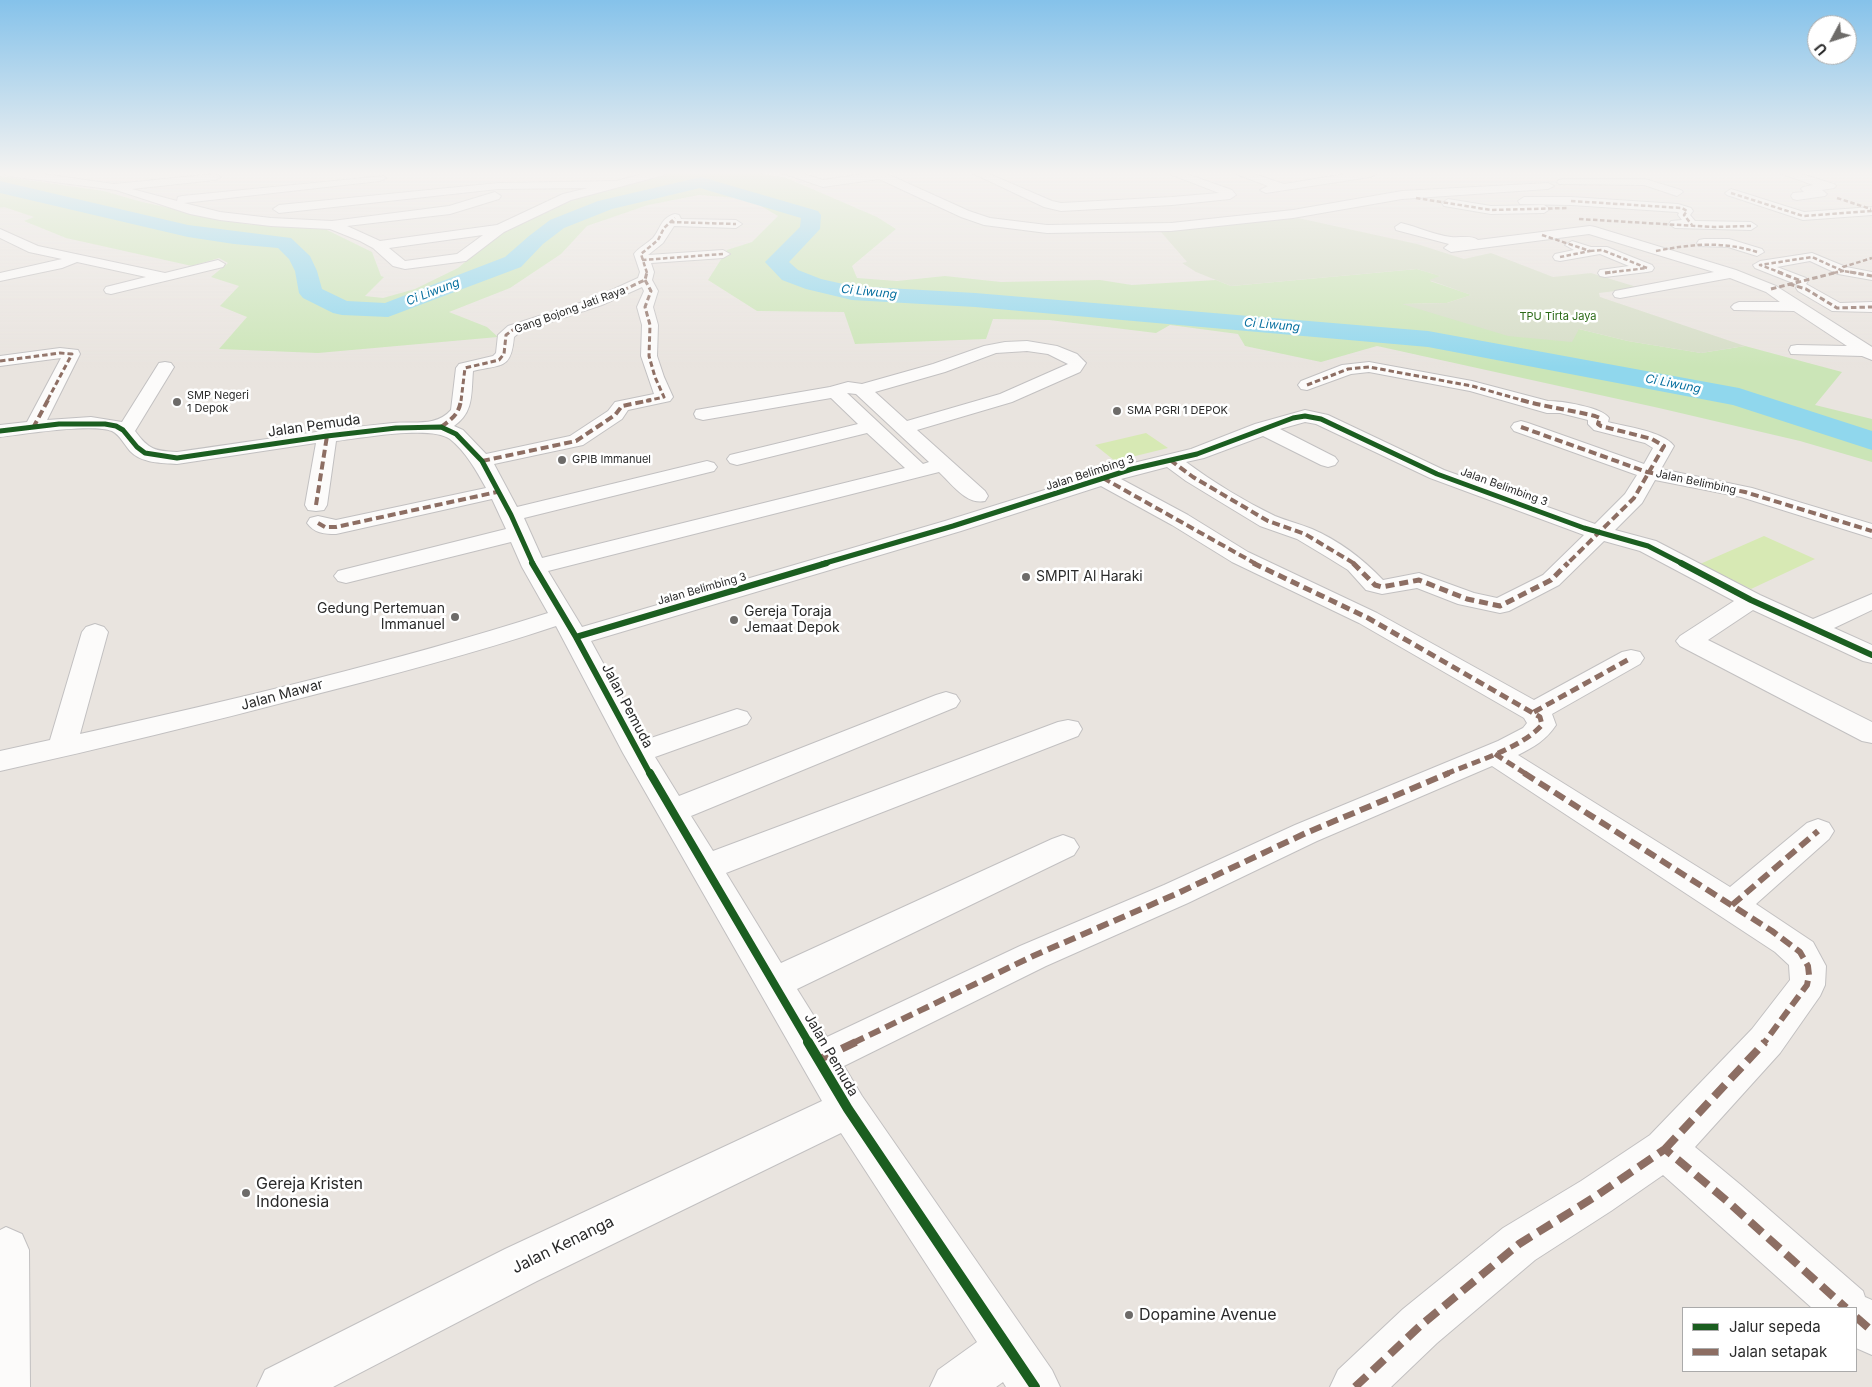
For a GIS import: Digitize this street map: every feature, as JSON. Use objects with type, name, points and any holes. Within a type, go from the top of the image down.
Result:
[{"type":"street","points":[[8,238],[34,249],[165,277]]},
{"type":"street","points":[[363,238],[378,245],[398,263],[416,264],[461,258],[487,238]]},
{"type":"street","points":[[378,245],[430,238]]},
{"type":"street","points":[[660,238],[643,251],[641,254],[642,260],[723,254]]},
{"type":"street","points":[[1440,238],[1455,242],[1491,238]]},
{"type":"street","points":[[1451,248],[1525,238]]},
{"type":"street","points":[[1544,238],[1590,251]]},
{"type":"street","points":[[1614,238],[1731,273],[1771,288],[1869,353]]},
{"type":"street","points":[[1656,251],[1723,242],[1757,252]]},
{"type":"street","points":[[1560,257],[1602,250],[1647,268],[1604,273]]},
{"type":"street","points":[[1872,276],[1843,270],[1826,264],[1812,256],[1760,265],[1795,282],[1836,308],[1872,307]]},
{"type":"street","points":[[0,277],[62,264],[74,258]]},
{"type":"street","points":[[1771,288],[1843,270],[1843,267],[1872,258]]},
{"type":"street","name":"Gang Bojong Jati Raya","points":[[482,460],[576,441],[615,415],[622,406],[664,396],[655,377],[649,356],[650,325],[645,307],[651,291],[645,280],[647,272],[642,260]]},
{"type":"street","points":[[110,290],[218,264]]},
{"type":"street","points":[[1620,294],[1731,273]]},
{"type":"street","name":"Gang Bojong Jati Raya","points":[[441,428],[456,416],[460,410],[465,368],[499,360],[504,354],[506,335],[509,332],[598,302],[645,280]]},
{"type":"street","points":[[1739,307],[1799,306]]},
{"type":"street","points":[[862,390],[939,368],[998,347],[1048,349],[1074,359],[1077,364],[1074,368],[1006,398],[904,428]]},
{"type":"street","points":[[1797,350],[1869,353]]},
{"type":"street","points":[[0,361],[60,353],[72,354],[33,428]]},
{"type":"street","points":[[0,431],[104,424],[126,431],[165,367]]},
{"type":"street","points":[[1170,460],[1193,477],[1268,522],[1305,534],[1335,552],[1356,565],[1375,585],[1382,587],[1419,580],[1484,604],[1500,606],[1551,580],[1634,498],[1647,472],[1664,446],[1652,439],[1601,426],[1598,424],[1600,419],[1598,416],[1560,406],[1549,407],[1472,386],[1364,367],[1348,370],[1307,385]]},
{"type":"street","points":[[703,414],[835,392],[851,387],[862,390],[977,496]]},
{"type":"street","points":[[835,392],[919,471]]},
{"type":"street","name":"Jalan Belimbing 3","points":[[569,626],[953,526],[1102,478],[1214,449],[1262,428],[1299,417],[1316,417],[1436,474],[1599,532],[1648,546],[1752,600],[1872,655]]},
{"type":"street","points":[[738,460],[872,426]]},
{"type":"street","name":"Jalan Belimbing","points":[[1521,427],[1647,472],[1745,492],[1839,520],[1872,532]]},
{"type":"street","name":"Jalan Pemuda","points":[[126,431],[141,451],[160,457],[177,458],[396,428],[441,428],[456,434],[482,460],[534,567],[569,626],[638,753],[848,1109],[1035,1387]]},
{"type":"street","points":[[1262,428],[1328,461]]},
{"type":"street","points":[[327,436],[317,514],[325,527],[509,514]]},
{"type":"street","points":[[534,567],[943,465]]},
{"type":"street","points":[[346,576],[509,514],[707,467]]},
{"type":"street","points":[[820,1059],[1033,956],[1126,917],[1306,833],[1495,754],[1539,730],[1542,722],[1534,712],[1383,626],[1240,557],[1180,520],[1102,478]]},
{"type":"street","points":[[1752,600],[1689,641],[1872,734]]},
{"type":"street","points":[[1814,628],[1872,601]]},
{"type":"street","name":"Jalan Mawar","points":[[0,761],[203,715],[515,632],[569,626]]},
{"type":"street","points":[[62,748],[95,632]]},
{"type":"street","points":[[1534,712],[1632,658]]},
{"type":"street","points":[[673,811],[946,701]]},
{"type":"street","points":[[638,753],[737,718]]},
{"type":"street","points":[[706,867],[1068,729]]},
{"type":"street","points":[[1355,1387],[1420,1326],[1519,1244],[1596,1196],[1665,1149],[1766,1041],[1807,985],[1810,975],[1808,963],[1800,950],[1495,754]]},
{"type":"street","points":[[1732,905],[1818,831]]},
{"type":"street","points":[[774,983],[1063,846]]},
{"type":"street","name":"Jalan Kenanga","points":[[282,1387],[521,1265],[848,1109]]},
{"type":"street","points":[[1665,1149],[1727,1201],[1845,1307]]},
{"type":"street","points":[[5,1387],[6,1250]]},
{"type":"street","points":[[1857,1318],[1872,1331]]},
{"type":"street","points":[[955,1387],[1009,1348]]},
{"type":"green space","points":[[65,238],[343,238],[372,252],[381,276],[384,277],[365,296],[383,298],[415,289],[458,268],[494,238],[576,238],[561,254],[510,288],[449,312],[487,327],[498,337],[318,353],[219,349],[247,317],[220,306],[239,286],[211,277],[228,263],[219,258],[192,266]]},
{"type":"green space","points":[[756,238],[886,238],[852,266],[857,278],[897,281],[945,276],[1001,282],[1100,280],[1132,285],[1216,280],[1231,286],[1417,269],[1441,276],[1430,281],[1472,295],[1447,303],[1404,304],[1579,329],[1628,341],[1701,353],[1745,346],[1842,372],[1815,405],[1872,419],[1872,462],[1800,441],[1377,346],[1321,362],[1245,346],[1238,334],[1170,325],[1156,333],[1049,320],[993,319],[986,339],[855,344],[844,312],[757,311],[708,280],[727,250],[752,242]]},
{"type":"green space","name":"TPU Tirta Jaya","points":[[1166,238],[1388,238],[1417,244],[1464,259],[1491,253],[1553,277],[1591,273],[1640,288],[1599,293],[1600,297],[1745,346],[1701,353],[1628,341],[1579,329],[1572,342],[1508,336],[1402,304],[1447,303],[1471,295],[1429,280],[1440,276],[1417,269],[1231,286],[1196,272],[1182,263],[1187,262]]},
{"type":"green space","points":[[1146,433],[1168,448],[1115,461],[1095,445]]},
{"type":"green space","points":[[1764,536],[1815,559],[1751,589],[1700,564]]},
{"type":"waterway","name":"Ci Liwung","points":[[232,238],[284,242],[299,256],[306,271],[311,293],[342,308],[388,310],[513,262],[539,238]]},
{"type":"waterway","name":"Ci Liwung","points":[[801,238],[776,262],[790,275],[814,284],[852,293],[975,300],[1428,339],[1739,397],[1872,441]]},
{"type":"marked path","points":[[441,427],[456,416],[460,410],[465,368],[499,360],[504,354],[506,335],[514,329],[597,302],[645,280],[647,272],[641,254],[660,238]]},
{"type":"marked path","points":[[1550,238],[1590,251],[1560,257]]},
{"type":"marked path","points":[[1656,251],[1695,245],[1718,244],[1731,245],[1757,252]]},
{"type":"marked path","points":[[1590,251],[1602,250],[1647,268],[1605,273]]},
{"type":"marked path","points":[[642,260],[723,254]]},
{"type":"marked path","points":[[1801,281],[1760,265],[1812,257],[1843,271],[1872,276]]},
{"type":"marked path","points":[[1771,289],[1843,271],[1843,267],[1872,258]]},
{"type":"marked path","points":[[482,461],[576,441],[615,415],[622,406],[664,397],[655,377],[649,356],[650,325],[645,307],[651,291],[645,280]]},
{"type":"marked path","points":[[1789,284],[1806,289],[1837,308],[1872,307]]},
{"type":"marked path","points":[[0,361],[60,353],[72,354],[33,428]]},
{"type":"marked path","points":[[1170,460],[1193,477],[1268,521],[1305,534],[1335,552],[1356,565],[1375,585],[1382,587],[1419,580],[1467,599],[1500,606],[1551,580],[1634,498],[1664,446],[1652,439],[1601,426],[1598,424],[1600,418],[1595,416],[1560,407],[1547,407],[1472,386],[1369,367],[1348,369],[1307,385]]},
{"type":"marked path","points":[[1521,427],[1647,472],[1745,492],[1872,531]]},
{"type":"marked path","points":[[316,505],[327,436]]},
{"type":"marked path","points":[[820,1059],[1033,956],[1176,894],[1306,833],[1508,748],[1533,735],[1542,725],[1540,717],[1534,712],[1368,618],[1240,557],[1180,520],[1103,478]]},
{"type":"marked path","points":[[318,523],[325,527],[336,527],[497,492]]},
{"type":"marked path","points":[[1534,712],[1631,658]]},
{"type":"marked path","points":[[1495,754],[1772,931],[1800,952],[1805,959],[1809,975],[1807,985],[1766,1041],[1665,1149]]},
{"type":"marked path","points":[[1732,905],[1818,831]]},
{"type":"marked path","points":[[1355,1387],[1420,1326],[1519,1244],[1596,1196],[1665,1149],[1727,1201],[1845,1307]]},
{"type":"marked path","points":[[1857,1318],[1872,1331]]},
{"type":"cycle path","points":[[576,637],[953,526],[1132,469],[1197,454],[1293,418],[1305,416],[1321,419],[1437,474],[1584,528],[1648,546],[1751,600],[1872,655]]},
{"type":"cycle path","points":[[0,431],[59,424],[105,424],[116,426],[123,430],[137,447],[145,453],[177,458],[396,428],[441,427],[456,434],[482,461],[511,515],[534,567],[576,637],[638,753],[848,1109],[1035,1387]]},
{"type":"place","name":"SMP Negeri 1 Depok","points":[[177,402]]},
{"type":"place","name":"SMA PGRI 1 DEPOK","points":[[1117,411]]},
{"type":"place","name":"GPIB Immanuel","points":[[562,460]]},
{"type":"place","name":"SMPIT Al Haraki","points":[[1026,577]]},
{"type":"place","name":"Gedung Pertemuan Immanuel","points":[[455,617]]},
{"type":"place","name":"Gereja Toraja Jemaat Depok","points":[[734,620]]},
{"type":"place","name":"Gereja Kristen Indonesia","points":[[246,1193]]},
{"type":"place","name":"Dopamine Avenue","points":[[1129,1315]]}]
